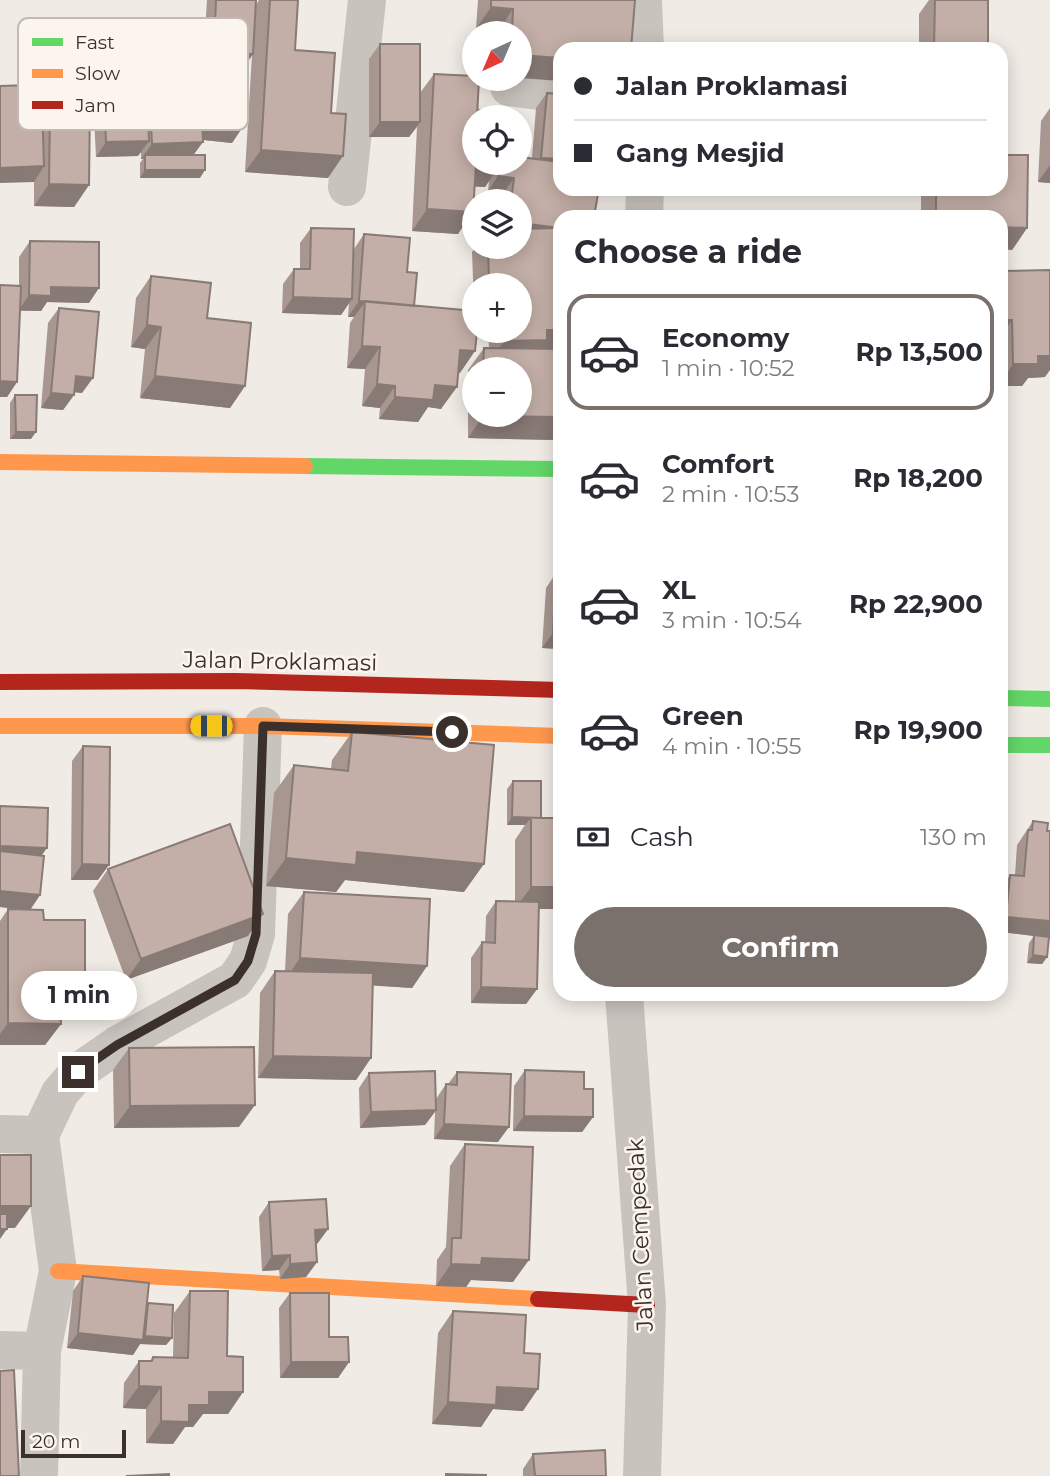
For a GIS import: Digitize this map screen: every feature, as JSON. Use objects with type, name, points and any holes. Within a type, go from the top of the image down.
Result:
[{"type":"street","points":[[347,187],[367,0]]},
{"type":"street","points":[[643,0],[645,42]]},
{"type":"street","points":[[532,90],[553,93]]},
{"type":"street","points":[[0,462],[553,469]]},
{"type":"street","name":"Jalan Proklamasi","points":[[0,682],[235,681],[553,690]]},
{"type":"street","points":[[1008,698],[1050,699]]},
{"type":"street","points":[[0,726],[263,726],[553,736]]},
{"type":"street","points":[[39,1476],[42,1351],[58,1271],[40,1135],[60,1093],[78,1072],[117,1045],[235,980],[248,961],[256,934],[263,726]]},
{"type":"street","points":[[1008,745],[1050,746]]},
{"type":"street","name":"Jalan Cempedak","points":[[625,1001],[647,1306],[642,1476]]},
{"type":"street","points":[[0,1134],[40,1135]]},
{"type":"street","points":[[58,1271],[647,1306]]},
{"type":"street","points":[[0,1350],[42,1351]]},
{"type":"building","points":[[216,0],[256,0],[253,54],[248,54],[248,18],[215,18]]},
{"type":"building","points":[[270,0],[298,0],[295,50],[335,53],[331,113],[346,114],[343,156],[261,150]]},
{"type":"building","points":[[491,0],[635,0],[632,42],[553,42],[553,57],[532,56],[532,21],[512,21],[513,9],[491,7]]},
{"type":"building","points":[[935,0],[988,0],[988,42],[934,42]]},
{"type":"building","points":[[380,44],[420,44],[420,122],[380,122]]},
{"type":"building","points":[[434,74],[462,75],[462,91],[478,91],[478,105],[462,105],[462,175],[475,175],[474,189],[462,189],[462,211],[427,209]]},
{"type":"building","points":[[18,85],[18,130],[43,130],[44,166],[0,168],[0,86]]},
{"type":"building","points":[[547,93],[553,93],[553,159],[541,158]]},
{"type":"building","points":[[50,130],[90,130],[89,185],[49,184]]},
{"type":"building","points":[[106,130],[149,130],[149,141],[106,142]]},
{"type":"building","points":[[151,130],[202,130],[203,142],[152,144]]},
{"type":"building","points":[[145,155],[205,155],[205,170],[145,170]]},
{"type":"building","points":[[1008,155],[1028,155],[1027,228],[1008,227],[1008,210],[936,210],[936,196],[1008,196]]},
{"type":"building","points":[[532,158],[553,161],[553,196],[598,196],[595,210],[553,210],[553,227],[532,224],[532,189],[513,189],[514,178],[498,176],[532,175]]},
{"type":"building","points":[[311,228],[354,229],[352,299],[293,297],[294,269],[310,269]]},
{"type":"building","points":[[553,228],[553,330],[547,330],[547,340],[532,340],[532,273],[489,273],[488,259],[532,259],[532,229]]},
{"type":"building","points":[[364,234],[410,238],[407,272],[417,273],[414,306],[359,301]]},
{"type":"building","points":[[30,241],[99,242],[99,288],[51,287],[51,296],[29,295]]},
{"type":"building","points":[[1050,270],[1050,356],[1038,356],[1038,364],[1013,364],[1012,320],[1008,320],[1008,271]]},
{"type":"building","points":[[151,276],[211,283],[207,318],[251,323],[245,386],[155,376],[161,327],[147,325]]},
{"type":"building","points":[[0,285],[21,286],[17,382],[0,381]]},
{"type":"building","points":[[365,301],[462,310],[462,343],[476,343],[475,351],[460,350],[457,387],[435,385],[433,400],[395,397],[395,386],[377,384],[380,347],[362,346]]},
{"type":"building","points":[[59,308],[99,312],[93,378],[76,376],[74,395],[51,393]]},
{"type":"building","points":[[484,348],[553,349],[553,417],[532,417],[532,357],[484,357]]},
{"type":"building","points":[[15,395],[37,395],[36,432],[16,432]]},
{"type":"building","points":[[352,732],[494,745],[484,864],[357,852],[356,865],[286,858],[294,765],[348,771]]},
{"type":"building","points":[[83,746],[110,747],[109,865],[82,864]]},
{"type":"building","points":[[513,781],[541,781],[541,818],[512,817]]},
{"type":"building","points":[[0,806],[48,808],[47,848],[0,846]]},
{"type":"building","points":[[531,818],[553,818],[553,887],[531,887]]},
{"type":"building","points":[[1033,821],[1048,823],[1050,921],[1008,917],[1010,875],[1024,876],[1028,830],[1032,830]]},
{"type":"building","points":[[230,824],[263,914],[141,959],[108,869]]},
{"type":"building","points":[[0,851],[44,856],[40,895],[0,891]]},
{"type":"building","points":[[304,892],[430,899],[427,966],[300,958]]},
{"type":"building","points":[[496,901],[539,902],[537,989],[481,987],[482,942],[495,943]]},
{"type":"building","points":[[8,909],[43,910],[44,920],[85,920],[85,997],[69,997],[69,1009],[60,1009],[61,1024],[8,1023]]},
{"type":"building","points":[[1034,935],[1049,937],[1047,957],[1033,955]]},
{"type":"building","points":[[275,971],[373,973],[371,1058],[273,1056]]},
{"type":"building","points":[[254,1047],[255,1105],[130,1106],[129,1048]]},
{"type":"building","points":[[525,1070],[584,1072],[584,1089],[593,1089],[593,1117],[524,1116]]},
{"type":"building","points":[[435,1071],[436,1110],[371,1112],[369,1073]]},
{"type":"building","points":[[457,1072],[511,1074],[509,1127],[444,1124],[446,1084],[457,1085]]},
{"type":"building","points":[[465,1144],[533,1147],[529,1260],[482,1258],[481,1265],[451,1264],[452,1238],[461,1238]]},
{"type":"building","points":[[0,1155],[31,1155],[31,1206],[0,1206]]},
{"type":"building","points":[[326,1199],[328,1229],[315,1230],[317,1262],[290,1264],[290,1255],[272,1256],[269,1202]]},
{"type":"building","points":[[0,1214],[7,1214],[7,1229],[0,1229]]},
{"type":"building","points":[[83,1276],[149,1283],[143,1340],[78,1333]]},
{"type":"building","points":[[190,1291],[228,1291],[227,1356],[243,1357],[243,1392],[209,1392],[209,1405],[189,1405],[189,1422],[161,1421],[161,1387],[139,1386],[139,1361],[152,1361],[153,1357],[188,1358]]},
{"type":"building","points":[[290,1293],[329,1293],[329,1337],[348,1337],[349,1362],[291,1362]]},
{"type":"building","points":[[148,1303],[173,1305],[172,1338],[145,1336]]},
{"type":"building","points":[[453,1311],[526,1315],[524,1353],[540,1354],[538,1389],[497,1387],[496,1405],[448,1402]]},
{"type":"building","points":[[14,1370],[19,1476],[0,1476],[0,1371]]},
{"type":"building","points":[[605,1450],[606,1476],[535,1476],[533,1454]]},
{"type":"building","points":[[169,1474],[169,1476],[126,1476]]},
{"type":"building","points":[[486,1475],[486,1476],[446,1476]]},
{"type":"traffic: fast","points":[[305,466],[553,469]]},
{"type":"traffic: fast","points":[[1008,698],[1050,699]]},
{"type":"traffic: fast","points":[[1008,745],[1050,745]]},
{"type":"traffic: slow","points":[[0,462],[305,466]]},
{"type":"traffic: slow","points":[[0,726],[263,726],[553,736]]},
{"type":"traffic: slow","points":[[58,1271],[538,1299]]},
{"type":"traffic: jam","points":[[0,682],[235,681],[553,690]]},
{"type":"traffic: jam","points":[[538,1299],[647,1305]]},
{"type":"route","points":[[78,1072],[117,1045],[187,1009],[235,980],[248,961],[256,934],[263,726],[452,732]]}]
